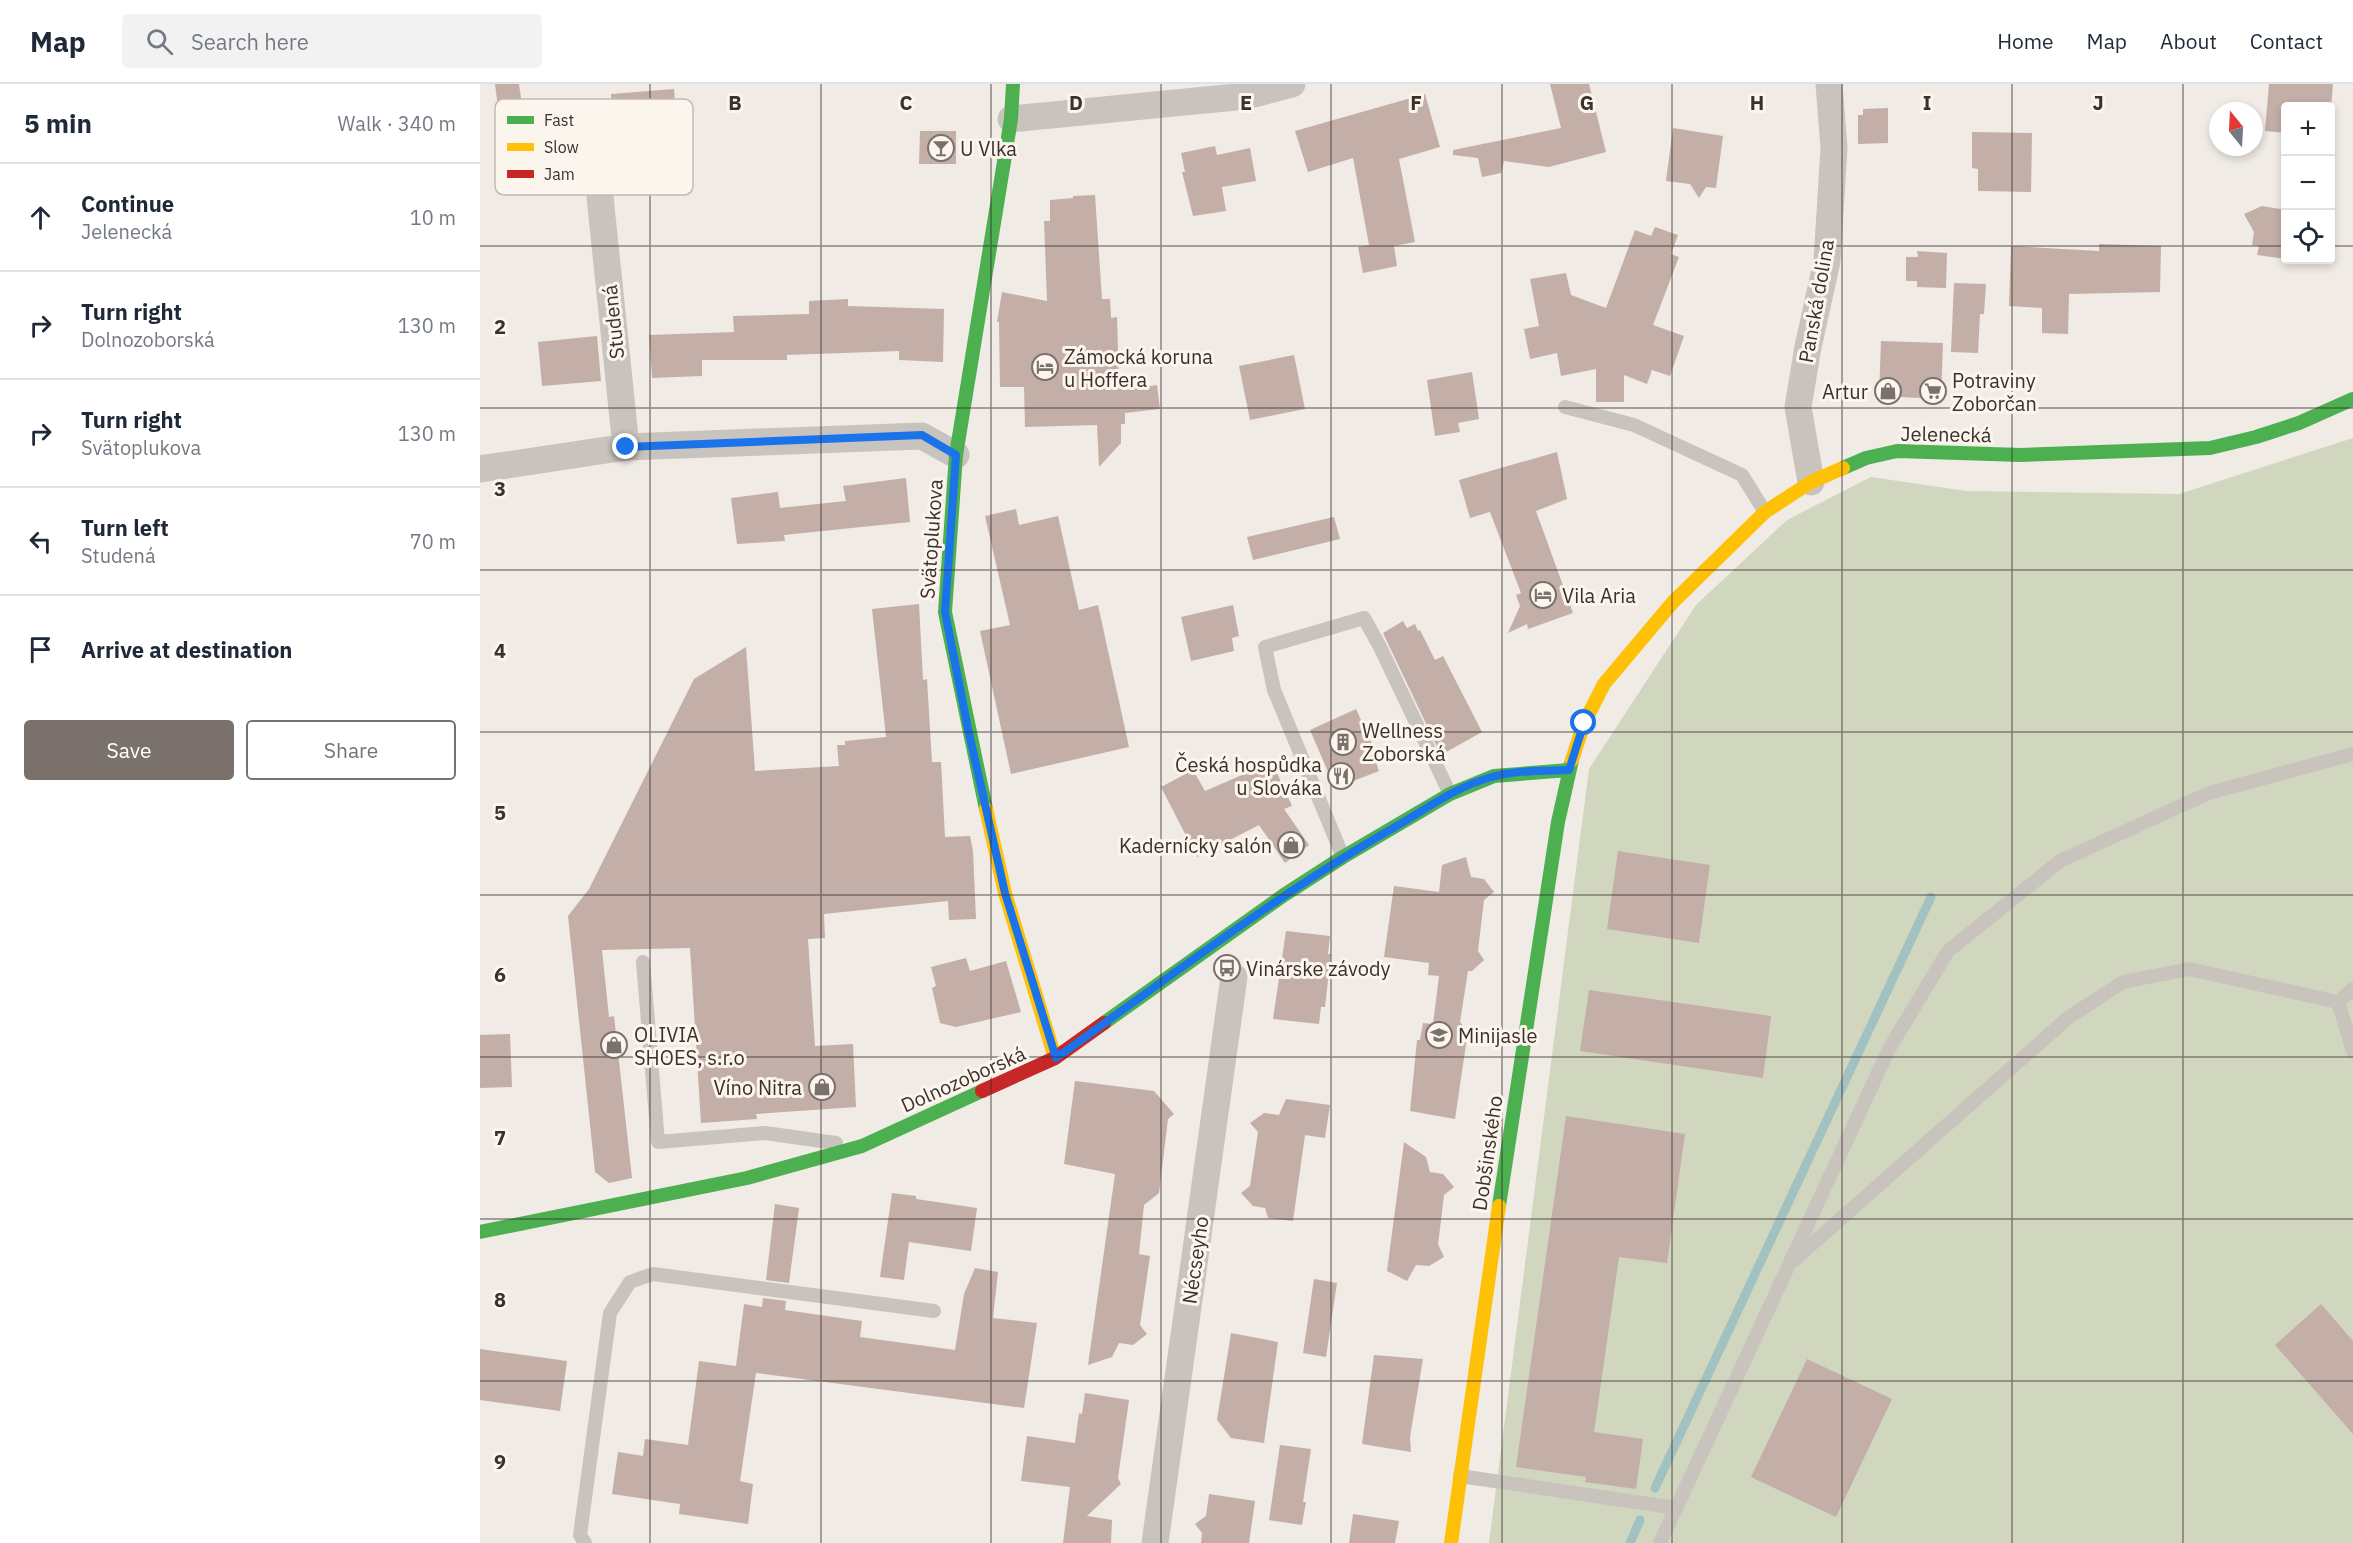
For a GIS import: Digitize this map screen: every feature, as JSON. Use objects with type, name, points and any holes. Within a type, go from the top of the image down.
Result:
[{"type":"street","name":"Svätoplukova","points":[[1013,84],[1011,119],[956,455],[945,612],[968,729],[1005,893],[1056,1058]]},
{"type":"street","points":[[1011,119],[1246,96],[1292,84]]},
{"type":"street","name":"Panská dolina","points":[[1811,482],[1798,407],[1808,347],[1827,261],[1834,148],[1829,84]]},
{"type":"street","name":"Studená","points":[[600,197],[626,447]]},
{"type":"street","name":"Jelenecká","points":[[1569,770],[1584,723],[1604,684],[1674,602],[1765,512],[1811,482],[1866,458],[1898,451],[2021,455],[2210,448],[2256,437],[2299,423],[2353,399]]},
{"type":"street","points":[[480,469],[626,447],[922,435],[956,455]]},
{"type":"street","name":"Dolnozoborská","points":[[480,1232],[747,1178],[862,1146],[1056,1058],[1284,895],[1450,794],[1494,776],[1516,772],[1569,770]]},
{"type":"street","name":"Dobšinského","points":[[1451,1543],[1544,901],[1569,770]]},
{"type":"street","name":"Nécseyho","points":[[1155,1543],[1234,977]]},
{"type":"lane","points":[[1565,406],[1634,425],[1742,475],[1765,512]]},
{"type":"lane","points":[[1343,857],[1274,690],[1264,647],[1364,618],[1450,794]]},
{"type":"lane","points":[[1660,1543],[1889,1049],[1948,951],[2060,861],[2209,793],[2353,754]]},
{"type":"lane","points":[[643,962],[658,1142],[765,1133],[862,1146]]},
{"type":"lane","points":[[1789,1265],[2069,1017],[2123,982],[2189,969],[2338,1002]]},
{"type":"lane","points":[[2338,1002],[2353,989]]},
{"type":"lane","points":[[2338,1002],[2353,1051]]},
{"type":"lane","points":[[585,1543],[580,1535],[610,1312],[630,1282],[653,1274],[934,1311]]},
{"type":"lane","points":[[1460,1476],[1676,1508]]},
{"type":"green space","points":[[2353,438],[2353,1543],[1489,1543],[1589,769],[1696,605],[1787,520],[1871,477],[1966,491],[2179,494]]},
{"type":"building","points":[[495,84],[519,84],[521,99],[497,99]]},
{"type":"building","points":[[1550,84],[1589,84],[1606,152],[1549,167],[1504,161],[1501,173],[1482,177],[1478,158],[1453,155],[1453,150],[1561,128]]},
{"type":"building","points":[[2269,84],[2333,84],[2332,102],[2281,102],[2281,133],[2265,131]]},
{"type":"building","points":[[674,89],[675,99],[611,99],[611,94]]},
{"type":"building","points":[[1425,94],[1440,147],[1399,159],[1415,242],[1394,246],[1397,266],[1363,273],[1358,247],[1369,245],[1353,158],[1308,172],[1295,131]]},
{"type":"building","points":[[1888,108],[1888,143],[1858,144],[1858,115],[1863,115],[1863,109]]},
{"type":"building","points":[[1673,128],[1723,136],[1716,188],[1706,187],[1699,198],[1690,184],[1666,181]]},
{"type":"building","points":[[920,131],[956,131],[956,164],[919,164]]},
{"type":"building","points":[[1972,132],[2032,133],[2031,192],[1978,191],[1978,169],[1972,168]]},
{"type":"building","points":[[1215,146],[1217,155],[1250,148],[1256,181],[1222,187],[1226,211],[1193,216],[1182,172],[1185,172],[1181,153]]},
{"type":"building","points":[[1095,195],[1102,299],[1110,299],[1111,318],[1117,317],[1119,385],[1124,385],[1124,390],[1157,385],[1160,409],[1125,413],[1125,424],[1121,424],[1121,443],[1099,467],[1097,425],[1025,427],[1024,387],[1000,387],[999,322],[997,322],[1002,292],[1047,301],[1044,221],[1050,221],[1050,200]]},
{"type":"building","points":[[2262,206],[2281,209],[2281,258],[2257,255],[2259,246],[2252,245],[2254,232],[2244,214]]},
{"type":"building","points":[[1655,227],[1678,235],[1671,254],[1679,257],[1653,325],[1684,336],[1670,376],[1652,370],[1647,384],[1624,375],[1624,402],[1596,402],[1596,369],[1561,376],[1557,353],[1530,359],[1524,329],[1539,326],[1530,279],[1566,273],[1571,295],[1606,308],[1635,230],[1651,236]]},
{"type":"building","points":[[2099,244],[2161,246],[2160,292],[2069,294],[2068,334],[2042,333],[2042,308],[2009,306],[2011,246],[2099,251]]},
{"type":"building","points":[[1917,251],[1947,253],[1946,288],[1917,287],[1917,281],[1906,281],[1906,257],[1918,257]]},
{"type":"building","points":[[1954,283],[1986,284],[1984,314],[1980,314],[1978,353],[1951,352]]},
{"type":"building","points":[[848,299],[848,306],[944,309],[943,362],[899,360],[899,351],[787,355],[787,360],[702,360],[702,376],[652,378],[649,335],[734,332],[733,316],[809,314],[809,301]]},
{"type":"building","points":[[597,336],[601,381],[542,386],[538,342]]},
{"type":"building","points":[[1881,341],[1943,343],[1941,399],[1879,396]]},
{"type":"building","points":[[1294,355],[1305,409],[1250,420],[1239,366]]},
{"type":"building","points":[[1472,372],[1479,419],[1458,423],[1460,432],[1435,436],[1427,380]]},
{"type":"building","points":[[1557,452],[1567,499],[1536,511],[1573,613],[1528,629],[1527,624],[1508,633],[1520,606],[1516,595],[1521,593],[1490,512],[1470,518],[1459,480]]},
{"type":"building","points":[[906,478],[910,522],[784,535],[785,541],[737,544],[731,498],[778,492],[780,508],[846,501],[843,486]]},
{"type":"building","points":[[1016,509],[1019,525],[1058,516],[1079,610],[1098,605],[1129,747],[1011,774],[980,631],[1010,625],[985,516]]},
{"type":"building","points":[[1334,517],[1340,539],[1253,560],[1247,537]]},
{"type":"building","points":[[919,604],[923,680],[927,679],[932,762],[941,762],[945,837],[970,836],[973,851],[976,919],[949,920],[948,901],[824,914],[825,938],[808,939],[815,1046],[853,1044],[856,1107],[756,1114],[757,1119],[701,1123],[690,948],[602,950],[609,1017],[614,1016],[632,1178],[609,1183],[595,1172],[568,916],[589,889],[694,679],[746,647],[755,771],[839,766],[837,745],[845,745],[845,741],[886,737],[872,609]]},
{"type":"building","points":[[1233,605],[1239,636],[1232,638],[1234,651],[1191,661],[1181,617]]},
{"type":"building","points":[[1403,621],[1407,628],[1415,624],[1418,631],[1420,630],[1435,660],[1443,656],[1482,732],[1441,755],[1383,633]]},
{"type":"building","name":"Wellness Zoborská","points":[[1356,709],[1377,755],[1374,757],[1379,771],[1335,788],[1310,730]]},
{"type":"building","points":[[1272,762],[1292,806],[1284,809],[1309,845],[1285,863],[1259,825],[1197,857],[1161,787],[1193,770],[1205,791]]},
{"type":"building","points":[[1618,851],[1710,865],[1699,943],[1607,929]]},
{"type":"building","points":[[1466,857],[1471,877],[1484,879],[1494,892],[1484,900],[1478,951],[1484,960],[1472,971],[1468,971],[1460,1022],[1468,1031],[1455,1119],[1410,1111],[1417,1040],[1420,1040],[1423,1023],[1433,1024],[1439,976],[1428,975],[1429,963],[1384,957],[1394,886],[1439,892],[1442,865]]},
{"type":"building","points":[[1286,931],[1330,936],[1328,954],[1331,954],[1325,1007],[1321,1007],[1319,1024],[1273,1019]]},
{"type":"building","points":[[966,958],[970,971],[1006,961],[1021,1012],[956,1027],[940,1023],[932,988],[936,986],[931,967]]},
{"type":"building","points":[[1589,990],[1771,1016],[1763,1078],[1580,1051]]},
{"type":"building","points":[[510,1034],[512,1087],[480,1088],[480,1035]]},
{"type":"building","points":[[1075,1081],[1154,1091],[1174,1114],[1168,1119],[1159,1193],[1144,1205],[1139,1254],[1150,1256],[1140,1325],[1147,1334],[1133,1345],[1119,1343],[1112,1357],[1088,1365],[1115,1174],[1064,1164]]},
{"type":"building","points":[[1286,1099],[1330,1105],[1325,1138],[1305,1135],[1293,1221],[1268,1218],[1265,1208],[1253,1206],[1241,1193],[1250,1186],[1258,1132],[1250,1123],[1264,1113],[1279,1115]]},
{"type":"building","points":[[1566,1116],[1685,1134],[1667,1263],[1619,1257],[1594,1432],[1643,1439],[1636,1489],[1585,1482],[1586,1477],[1516,1467]]},
{"type":"building","points":[[1404,1142],[1426,1157],[1430,1172],[1443,1174],[1454,1187],[1444,1195],[1438,1244],[1444,1257],[1429,1266],[1416,1265],[1407,1281],[1387,1271]]},
{"type":"building","points":[[892,1193],[977,1208],[971,1251],[909,1242],[904,1280],[880,1277]]},
{"type":"building","points":[[775,1204],[799,1208],[789,1283],[766,1280]]},
{"type":"building","points":[[975,1268],[998,1272],[993,1318],[1037,1323],[1024,1408],[756,1373],[740,1481],[753,1484],[748,1524],[679,1514],[680,1504],[612,1494],[618,1452],[643,1456],[645,1439],[688,1445],[699,1361],[736,1366],[744,1304],[762,1307],[763,1298],[786,1301],[785,1310],[862,1321],[860,1337],[955,1350],[964,1294]]},
{"type":"building","points":[[1314,1279],[1337,1283],[1326,1357],[1303,1353]]},
{"type":"building","points":[[2321,1304],[2353,1341],[2353,1434],[2275,1345]]},
{"type":"building","points":[[1231,1333],[1278,1342],[1264,1443],[1231,1438],[1217,1420]]},
{"type":"building","points":[[480,1349],[567,1361],[560,1411],[480,1400]]},
{"type":"building","points":[[1374,1355],[1423,1359],[1410,1437],[1411,1452],[1362,1444]]},
{"type":"building","points":[[1807,1359],[1892,1399],[1836,1517],[1751,1477]]},
{"type":"building","points":[[1085,1393],[1129,1400],[1118,1478],[1121,1484],[1087,1516],[1112,1520],[1111,1543],[1063,1543],[1070,1487],[1021,1481],[1027,1436],[1075,1443],[1079,1413],[1082,1414]]},
{"type":"building","points":[[1280,1445],[1311,1449],[1302,1525],[1269,1520]]},
{"type":"building","points":[[1209,1494],[1255,1501],[1249,1543],[1201,1543],[1202,1533],[1195,1524],[1206,1516]]},
{"type":"building","points":[[1353,1514],[1399,1521],[1395,1543],[1349,1543]]},
{"type":"waterway","points":[[1655,1488],[1931,897]]},
{"type":"waterway","points":[[1630,1543],[1640,1520]]},
{"type":"traffic: fast","points":[[986,809],[945,612],[956,455],[1011,119],[1013,84]]},
{"type":"traffic: fast","points":[[1843,468],[1866,458],[1897,451],[2021,455],[2210,448],[2256,437],[2299,423],[2353,399]]},
{"type":"traffic: fast","points":[[1499,1206],[1558,822],[1572,760]]},
{"type":"traffic: fast","points":[[1104,1023],[1284,895],[1450,794],[1494,776],[1569,770]]},
{"type":"traffic: fast","points":[[480,1232],[747,1178],[862,1146],[982,1091]]},
{"type":"traffic: slow","points":[[1572,760],[1584,723],[1604,684],[1673,602],[1765,512],[1811,482],[1843,468]]},
{"type":"traffic: slow","points":[[986,809],[1005,893],[1055,1058]]},
{"type":"traffic: slow","points":[[1451,1543],[1499,1206]]},
{"type":"traffic: jam","points":[[982,1091],[1055,1058],[1104,1023]]},
{"type":"place","name":"U Vlka","points":[[941,148]]},
{"type":"place","name":"Zámocká koruna u Hoffera","points":[[1045,367]]},
{"type":"place","name":"Artur","points":[[1888,391]]},
{"type":"place","name":"Potraviny Zoborčan","points":[[1933,391]]},
{"type":"place","name":"Vila Aria","points":[[1543,595]]},
{"type":"place","name":"Wellness Zoborská","points":[[1343,742]]},
{"type":"place","name":"Česká hospůdka u Slováka","points":[[1341,776]]},
{"type":"place","name":"Kadernícky salón","points":[[1291,845]]},
{"type":"place","name":"Vinárske závody","points":[[1227,968]]},
{"type":"place","name":"Minijasle","points":[[1439,1035]]},
{"type":"place","name":"OLIVIA SHOES, s.r.o","points":[[614,1045]]},
{"type":"place","name":"Víno Nitra","points":[[822,1087]]},
{"type":"route","points":[[626,447],[922,435],[956,455],[945,612],[968,729],[1005,893],[1056,1058],[1284,895],[1450,794],[1494,776],[1516,772],[1569,770],[1584,723]]}]
